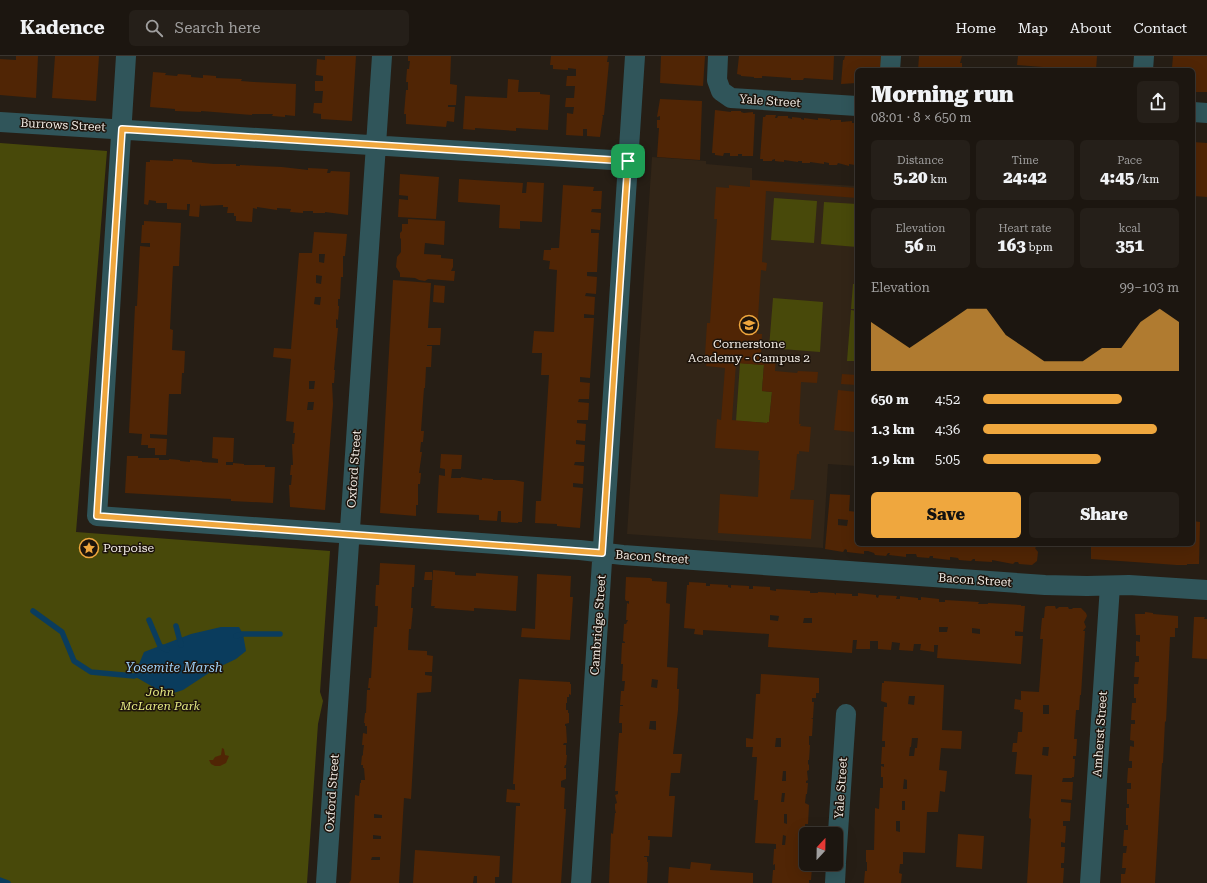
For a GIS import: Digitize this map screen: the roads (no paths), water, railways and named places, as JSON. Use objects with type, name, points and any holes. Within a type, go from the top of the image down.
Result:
[{"type":"street","points":[[122,129],[126,56]]},
{"type":"street","name":"Oxford Street","points":[[326,883],[382,56]]},
{"type":"street","name":"Cambridge Street","points":[[581,883],[635,56]]},
{"type":"street","name":"Yale Street","points":[[718,56],[717,80],[721,91],[731,98],[855,106]]},
{"type":"street","points":[[890,68],[891,56]]},
{"type":"street","points":[[1143,68],[1144,56]]},
{"type":"street","points":[[1195,112],[1207,113]]},
{"type":"street","name":"Burrows Street","points":[[0,122],[376,144],[628,161]]},
{"type":"street","name":"Bacon Street","points":[[122,129],[97,516],[1045,585],[1129,585],[1207,590]]},
{"type":"street","name":"Amherst Street","points":[[1090,883],[1110,586]]},
{"type":"street","name":"Yale Street","points":[[838,827],[846,714]]},
{"type":"street","name":"Yale Street","points":[[835,883],[836,871]]},
{"type":"water","name":"Yosemite Marsh","points":[[221,627],[239,627],[243,634],[246,651],[236,659],[215,669],[183,690],[167,695],[134,676],[144,652],[191,634]]},
{"type":"waterway","points":[[33,611],[62,632],[74,661],[91,672],[134,676],[141,673]]},
{"type":"waterway","points":[[149,620],[160,646],[167,650]]},
{"type":"waterway","points":[[176,626],[181,645]]},
{"type":"waterway","points":[[236,636],[243,634],[280,634]]},
{"type":"waterway","points":[[0,880],[8,883]]},
{"type":"place","name":"Cornerstone Academy - Campus 2","points":[[749,325]]},
{"type":"place","name":"Porpoise","points":[[89,548]]},
{"type":"park label","name":"John McLaren Park","points":[[160,699]]}]
